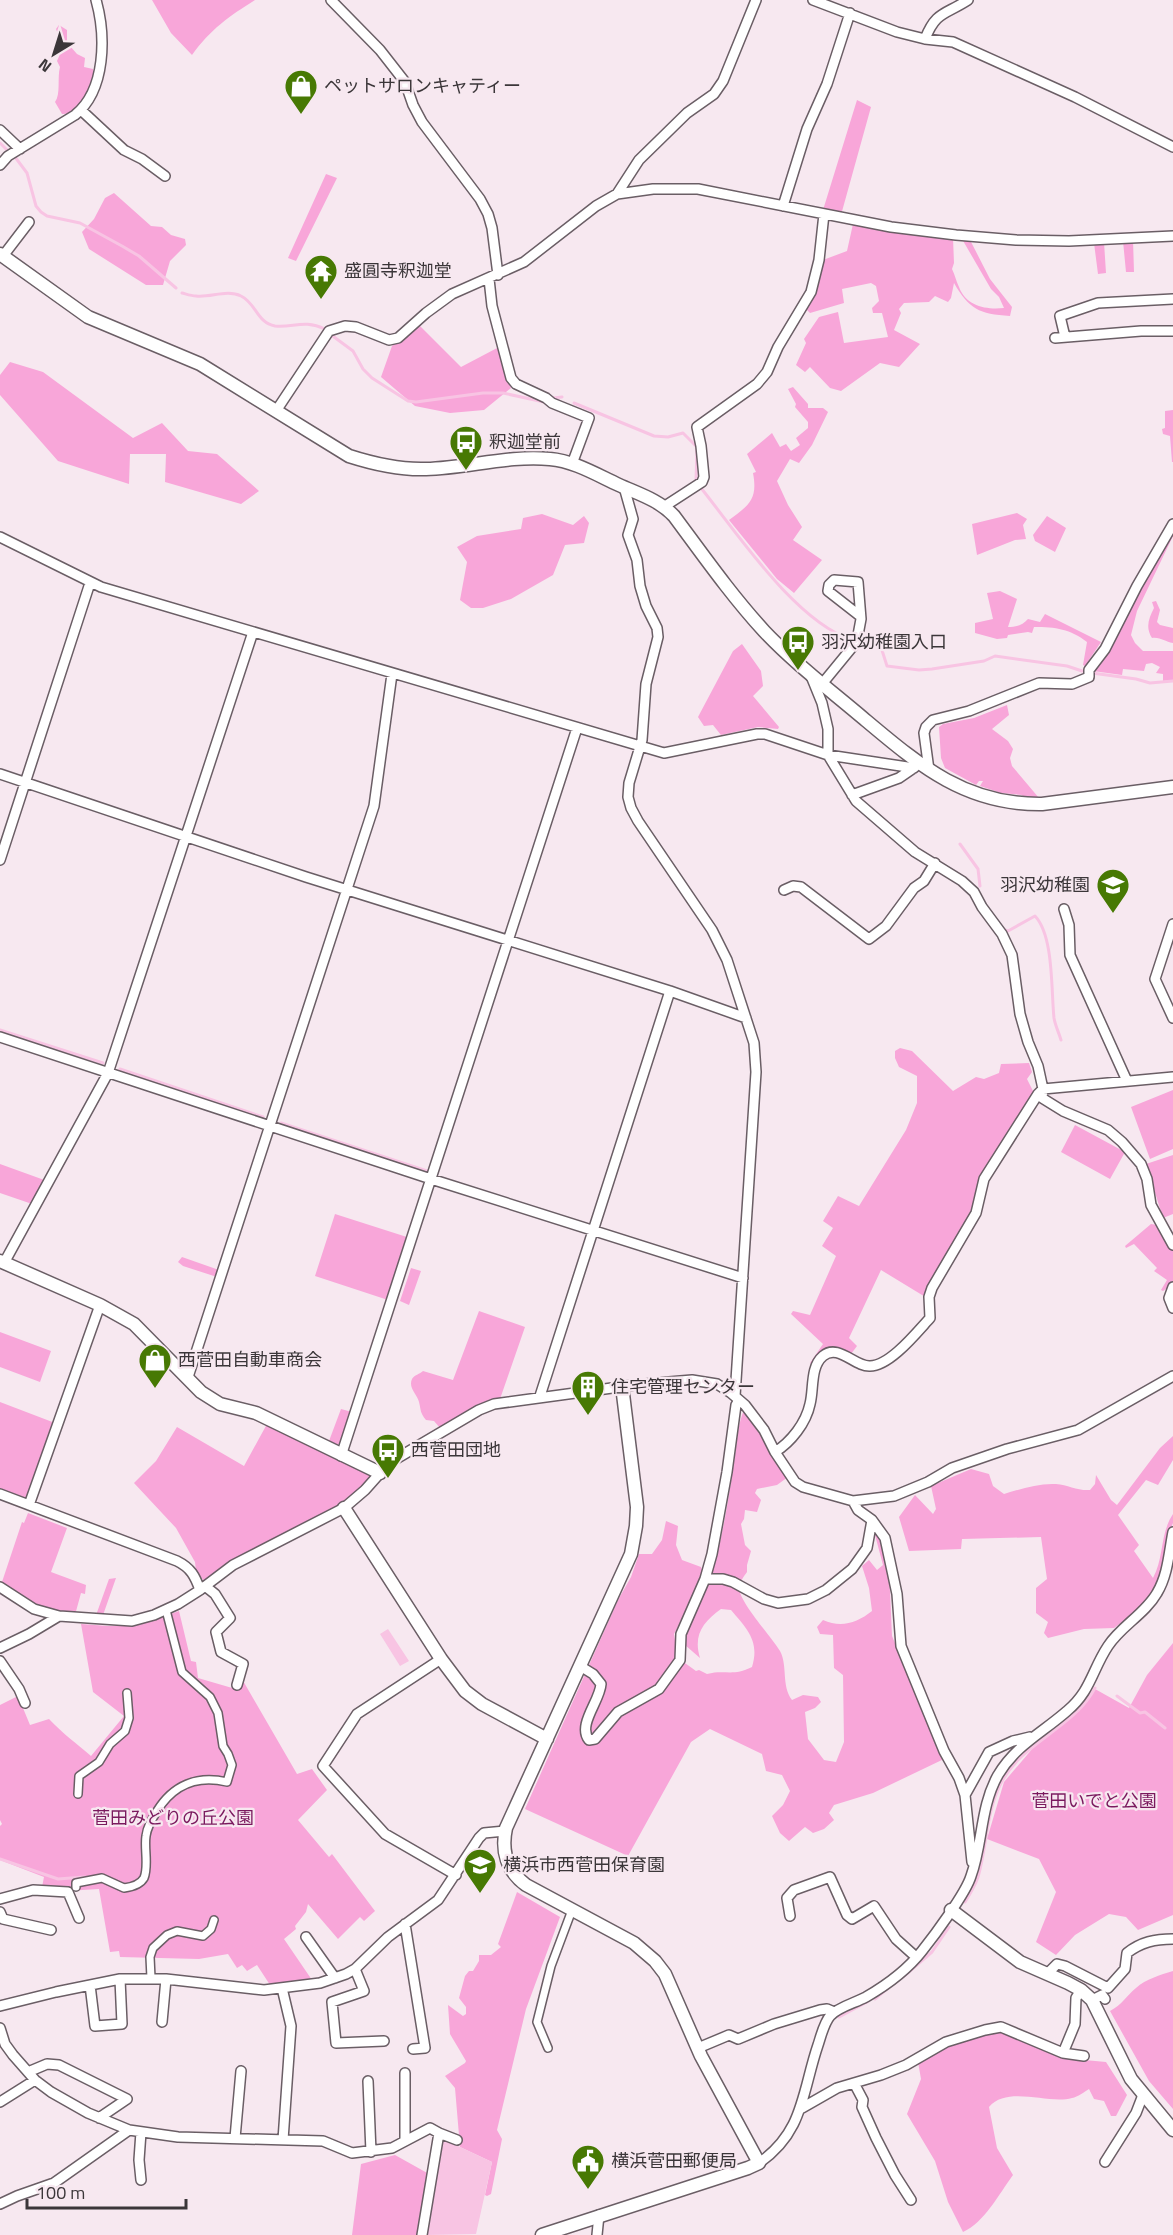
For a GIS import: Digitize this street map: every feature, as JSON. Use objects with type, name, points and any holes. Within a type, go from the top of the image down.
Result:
[{"type":"street","points":[[0,165],[8,156],[81,110],[97,83],[102,32],[96,0]]},
{"type":"street","points":[[331,0],[380,50],[405,82],[422,122],[488,214],[492,228],[492,306],[511,378],[516,384],[552,403],[589,418],[572,464]]},
{"type":"street","points":[[617,194],[639,160],[687,113],[714,94],[723,81],[756,0]]},
{"type":"street","points":[[813,0],[897,32],[953,42],[1075,97],[1173,147]]},
{"type":"street","points":[[926,39],[932,23],[938,17],[968,0]]},
{"type":"street","points":[[783,206],[807,129],[827,84],[850,13]]},
{"type":"street","points":[[81,110],[124,150],[142,159],[165,176]]},
{"type":"street","points":[[0,130],[20,149]]},
{"type":"street","points":[[276,411],[329,331],[345,326],[356,327],[389,340],[398,338],[452,294],[524,262],[596,206],[617,194],[653,189],[698,189],[891,227],[1016,240],[1069,241],[1173,236]]},
{"type":"street","points":[[665,506],[702,482],[704,477],[697,428],[763,379],[778,347],[805,304],[816,278],[824,214]]},
{"type":"street","points":[[29,222],[2,255],[88,317],[191,359],[335,448],[370,463],[425,470],[522,459],[550,459],[572,464],[665,506],[764,631],[810,674],[921,767],[960,789],[977,795],[1024,804],[1042,804],[1173,787]]},
{"type":"street","points":[[1065,337],[1060,316],[1098,303],[1173,299]]},
{"type":"street","points":[[1055,338],[1141,331],[1173,331]]},
{"type":"street","points":[[580,1666],[593,1674],[601,1684],[585,1726],[586,1737],[589,1740],[595,1740],[618,1712],[659,1689],[675,1670],[680,1660],[681,1634],[705,1579],[727,1472],[737,1398],[756,1072],[754,1043],[728,960],[712,930],[631,808],[628,797],[635,759],[641,747],[646,684],[658,637],[657,628],[646,606],[640,586],[637,560],[628,536],[633,519],[624,487]]},
{"type":"street","points":[[921,767],[924,733],[933,720],[969,711],[1039,683],[1072,684],[1089,677],[1089,669],[1105,649],[1137,586],[1173,524]]},
{"type":"street","points":[[0,537],[90,583],[664,753],[765,734],[828,755],[921,767]]},
{"type":"street","points":[[0,860],[90,583]]},
{"type":"street","points":[[822,684],[854,645],[860,616]]},
{"type":"street","points":[[253,632],[108,1073],[2,1262],[100,1305],[134,1324],[213,1401],[256,1413],[340,1456],[380,1473]]},
{"type":"street","points":[[188,1377],[374,806],[392,674]]},
{"type":"street","points":[[810,674],[822,703],[828,729],[830,748],[828,755],[856,801],[902,841],[962,881],[974,892],[1002,934],[1012,955],[1020,1014],[1038,1066],[1043,1089],[1042,1098],[1063,1112],[1107,1130],[1122,1142],[1141,1164],[1147,1179],[1151,1205],[1173,1245]]},
{"type":"street","points":[[340,1456],[577,728]]},
{"type":"street","points":[[852,795],[899,778],[921,767]]},
{"type":"street","points":[[0,774],[348,889],[670,991],[746,1018]]},
{"type":"street","points":[[784,890],[793,886],[801,888],[869,939],[886,926],[914,888],[924,881],[934,863]]},
{"type":"street","points":[[1064,909],[1068,925],[1070,955],[1127,1081]]},
{"type":"street","points":[[1173,924],[1155,979],[1170,1006],[1173,1018]]},
{"type":"street","points":[[540,1396],[670,991]]},
{"type":"street","points":[[0,1037],[431,1179],[743,1278]]},
{"type":"street","points":[[775,1452],[791,1438],[807,1414],[815,1368],[822,1357],[829,1352],[837,1352],[868,1367],[874,1366],[901,1349],[930,1317],[929,1297],[932,1288],[976,1213],[984,1179],[1043,1089],[1173,1077]]},
{"type":"street","points":[[1173,1287],[1169,1298],[1173,1308]]},
{"type":"street","points":[[28,1505],[100,1305]]},
{"type":"street","points":[[0,1587],[34,1609],[58,1616],[132,1621],[166,1610],[202,1588],[233,1565],[344,1508],[365,1490],[389,1463],[479,1410],[494,1404],[622,1386],[701,1381],[717,1384],[737,1398],[764,1430],[788,1474],[803,1487],[854,1501],[894,1496],[928,1482],[952,1468],[1007,1449],[1078,1430],[1173,1376]]},
{"type":"street","points":[[622,1386],[636,1491],[636,1526],[627,1566],[505,1831],[504,1850],[507,1862],[517,1878],[634,1943],[655,1961],[665,1974],[698,2048],[759,2163]]},
{"type":"street","points":[[0,1494],[186,1566],[194,1573],[202,1588],[215,1594],[230,1618],[216,1632],[221,1652],[243,1664],[237,1685]]},
{"type":"street","points":[[854,1501],[858,1510],[872,1520],[885,1539],[897,1594],[901,1646],[944,1751],[959,1778],[964,1796],[973,1868]]},
{"type":"street","points":[[344,1508],[441,1659],[465,1691],[475,1699],[547,1739]]},
{"type":"street","points":[[705,1579],[723,1579],[733,1582],[764,1599],[778,1603],[808,1599],[826,1590],[852,1569],[867,1548],[872,1520]]},
{"type":"street","points":[[542,2235],[748,2168],[773,2153],[788,2136],[802,2108],[813,2061],[827,2019],[834,2012],[868,1996],[916,1957],[951,1910],[971,1877],[990,1793],[1007,1763],[1032,1736],[1067,1711],[1080,1698],[1109,1645],[1156,1594],[1168,1564],[1173,1532]]},
{"type":"street","points":[[76,1887],[76,1883],[102,1878],[124,1888],[138,1884],[144,1877],[146,1867],[144,1852],[146,1830],[161,1804],[175,1789],[184,1784],[205,1778],[227,1782],[231,1765],[223,1746],[218,1713],[210,1697],[182,1672],[166,1610]]},
{"type":"street","points":[[0,1648],[58,1616]]},
{"type":"street","points":[[441,1659],[357,1714],[323,1766],[384,1834],[456,1875]]},
{"type":"street","points":[[0,1661],[19,1689],[25,1703]]},
{"type":"street","points":[[78,1794],[78,1781],[82,1772],[99,1762],[110,1744],[125,1731],[129,1724],[127,1693]]},
{"type":"street","points":[[964,1796],[990,1752],[1013,1741],[1032,1736]]},
{"type":"street","points":[[0,2006],[120,1979],[166,1979],[246,1990],[320,1983],[355,1969],[388,1937],[438,1900],[484,1833],[505,1831]]},
{"type":"street","points":[[790,1916],[787,1898],[794,1890],[830,1877],[847,1915],[852,1919],[874,1906],[896,1939],[916,1957]]},
{"type":"street","points":[[0,1899],[33,1890],[68,1893],[79,1918]]},
{"type":"street","points":[[548,2048],[537,2022],[551,1966],[572,1910]]},
{"type":"street","points":[[951,1910],[1020,1962],[1098,1999],[1131,2079],[1173,2130]]},
{"type":"street","points":[[0,1912],[3,1919],[51,1930]]},
{"type":"street","points":[[151,1978],[150,1957],[153,1948],[167,1935],[177,1931],[203,1936],[211,1929],[214,1920]]},
{"type":"street","points":[[405,1924],[425,2048],[413,2049]]},
{"type":"street","points":[[306,1937],[334,1978]]},
{"type":"street","points":[[1047,1974],[1057,1964],[1108,1988],[1125,1969],[1127,1953],[1137,1945],[1157,1939],[1173,1939]]},
{"type":"street","points":[[355,1969],[364,1991],[332,2002],[336,2043],[384,2042]]},
{"type":"street","points":[[90,1985],[96,2026],[123,2024],[120,1979]]},
{"type":"street","points":[[162,2022],[166,1979]]},
{"type":"street","points":[[282,1988],[291,2026],[283,2140]]},
{"type":"street","points":[[1063,2053],[1075,2024],[1076,1998],[1081,1990]]},
{"type":"street","points":[[698,2048],[729,2035],[738,2039],[774,2024],[820,2010],[826,2009],[834,2012]]},
{"type":"street","points":[[802,2108],[837,2088],[906,2065],[946,2042],[1001,2027],[1063,2053],[1084,2056]]},
{"type":"street","points":[[0,2028],[2,2039],[13,2055],[51,2092],[99,2118],[129,2130],[178,2137],[323,2141],[352,2153],[392,2148],[429,2128],[457,2140]]},
{"type":"street","points":[[0,2102],[47,2064],[59,2065],[127,2099],[99,2118]]},
{"type":"street","points":[[235,2138],[241,2071]]},
{"type":"street","points":[[405,2073],[405,2141]]},
{"type":"street","points":[[368,2081],[371,2152]]},
{"type":"street","points":[[854,2083],[863,2100],[862,2107],[876,2138],[911,2200]]},
{"type":"street","points":[[1105,2162],[1136,2113],[1143,2096]]},
{"type":"street","points":[[0,2204],[54,2183],[129,2130]]},
{"type":"street","points":[[141,2132],[139,2160],[141,2180]]},
{"type":"street","points":[[422,2235],[439,2133]]},
{"type":"street","points":[[597,2235],[599,2216]]},
{"type":"green space","points":[[152,0],[255,0],[220,24],[192,55],[171,33]]},
{"type":"green space","points":[[59,25],[67,30],[67,46],[85,58],[84,67],[93,69],[94,76],[91,91],[82,105],[76,110],[62,114],[55,102],[58,95],[60,67],[57,61],[63,47],[56,29]]},
{"type":"green space","points":[[857,100],[871,107],[841,215],[823,210]]},
{"type":"green space","points":[[326,174],[337,178],[296,261],[288,258]]},
{"type":"green space","points":[[114,193],[151,226],[162,227],[171,235],[185,239],[186,245],[170,261],[163,285],[146,285],[89,249],[82,232],[94,219],[105,198]]},
{"type":"green space","points":[[853,224],[953,238],[954,263],[952,269],[966,299],[984,307],[1004,308],[962,239],[969,238],[990,279],[1012,307],[1010,316],[990,314],[976,308],[965,299],[954,283],[948,302],[935,296],[929,302],[904,303],[899,309],[901,313],[894,330],[920,344],[899,367],[880,363],[841,391],[830,388],[810,367],[805,372],[796,365],[806,343],[804,339],[819,317],[838,312],[844,343],[888,337],[882,313],[873,313],[872,308],[879,301],[876,286],[871,283],[842,289],[844,303],[810,313],[805,308],[823,260],[847,251]]},
{"type":"green space","points":[[1133,240],[1134,272],[1126,272],[1123,241]]},
{"type":"green space","points":[[1104,242],[1106,273],[1098,274],[1094,243]]},
{"type":"green space","points":[[420,326],[461,367],[499,347],[511,388],[484,410],[450,413],[415,406],[381,377],[392,346]]},
{"type":"green space","points":[[10,362],[43,372],[133,438],[162,423],[188,451],[217,454],[259,491],[241,504],[165,482],[166,454],[130,454],[129,484],[58,461],[0,395],[0,375]]},
{"type":"green space","points":[[793,387],[808,404],[808,408],[823,408],[828,412],[812,445],[799,463],[790,459],[777,481],[802,527],[793,540],[822,560],[794,593],[777,579],[729,520],[747,506],[753,496],[753,473],[756,472],[747,454],[772,433],[780,447],[786,444],[791,451],[800,445],[796,438],[808,428],[808,422],[795,407],[796,404],[788,389]]},
{"type":"green space","points":[[1173,410],[1172,462],[1170,436],[1163,434],[1162,429],[1165,428],[1165,411]]},
{"type":"green space","points":[[1017,513],[1027,519],[1023,525],[1026,539],[1015,540],[977,555],[972,524]]},
{"type":"green space","points":[[542,514],[573,525],[584,516],[589,523],[584,543],[565,545],[553,575],[511,599],[483,608],[471,608],[460,600],[467,562],[457,547],[477,536],[521,529],[523,518]]},
{"type":"green space","points":[[1047,516],[1066,528],[1055,552],[1035,541],[1033,535]]},
{"type":"green space","points":[[1173,529],[1173,536],[1137,611],[1131,635],[1143,651],[1173,651],[1173,680],[1163,681],[1163,674],[1156,673],[1160,667],[1152,663],[1146,664],[1144,671],[1123,669],[1122,675],[1093,671],[1112,646],[1139,588]]},
{"type":"green space","points":[[1000,591],[1017,599],[1008,627],[1024,623],[1028,619],[1040,622],[1045,614],[1101,642],[1085,666],[1083,665],[1087,642],[1075,634],[1062,630],[1034,627],[1032,633],[1008,635],[1007,638],[997,639],[975,633],[975,623],[993,619],[987,593]]},
{"type":"green space","points":[[1156,601],[1160,610],[1157,622],[1173,628],[1173,643],[1152,638],[1150,634],[1148,623],[1154,608],[1152,602]]},
{"type":"green space","points":[[742,644],[761,671],[763,686],[753,696],[779,727],[778,729],[758,727],[721,735],[713,725],[704,726],[698,717],[733,651]]},
{"type":"green space","points":[[1007,705],[1009,715],[992,729],[1008,741],[1013,749],[1010,758],[1012,766],[1039,798],[1024,798],[1022,795],[1001,793],[980,786],[983,781],[979,781],[976,785],[945,768],[941,758],[939,727],[943,724],[974,718]]},
{"type":"green space","points":[[900,1048],[912,1051],[953,1091],[976,1077],[984,1079],[999,1073],[1001,1064],[1029,1063],[1032,1072],[1027,1079],[1035,1095],[975,1200],[969,1217],[927,1298],[881,1270],[849,1338],[857,1346],[851,1354],[838,1350],[814,1366],[810,1363],[823,1344],[791,1314],[793,1311],[810,1315],[836,1256],[822,1246],[833,1228],[823,1221],[838,1196],[859,1206],[906,1130],[917,1103],[917,1076],[899,1067],[895,1051]]},
{"type":"green space","points":[[1173,1090],[1173,1149],[1150,1159],[1131,1107]]},
{"type":"green space","points":[[1075,1125],[1125,1152],[1110,1179],[1061,1152]]},
{"type":"green space","points":[[1173,1155],[1173,1214],[1163,1218],[1146,1164]]},
{"type":"green space","points":[[0,1164],[47,1181],[35,1205],[0,1193]]},
{"type":"green space","points":[[335,1214],[410,1238],[388,1300],[315,1276]]},
{"type":"green space","points":[[1151,1224],[1157,1225],[1173,1250],[1173,1284],[1163,1291],[1161,1290],[1167,1280],[1154,1271],[1157,1268],[1134,1244],[1126,1248],[1125,1246]]},
{"type":"green space","points":[[182,1257],[219,1270],[217,1277],[183,1266],[178,1262]]},
{"type":"green space","points":[[411,1268],[421,1271],[409,1305],[400,1301]]},
{"type":"green space","points":[[479,1311],[525,1327],[500,1399],[440,1428],[434,1421],[426,1420],[423,1415],[412,1388],[412,1379],[423,1371],[453,1380]]},
{"type":"green space","points":[[0,1332],[51,1351],[40,1382],[0,1367]]},
{"type":"green space","points":[[0,1402],[55,1423],[27,1500],[0,1489]]},
{"type":"green space","points":[[745,1408],[765,1434],[788,1477],[777,1485],[757,1489],[755,1493],[761,1500],[757,1512],[745,1510],[741,1524],[745,1545],[751,1551],[747,1572],[739,1588],[750,1611],[780,1651],[787,1688],[792,1700],[803,1695],[818,1697],[821,1702],[815,1708],[805,1712],[808,1739],[824,1760],[836,1762],[844,1742],[843,1675],[834,1668],[833,1635],[820,1634],[817,1627],[823,1620],[836,1624],[849,1623],[861,1619],[872,1611],[869,1588],[862,1566],[869,1560],[877,1570],[883,1565],[875,1535],[877,1530],[885,1549],[889,1570],[892,1636],[944,1759],[873,1793],[834,1805],[829,1813],[834,1820],[824,1829],[813,1833],[805,1827],[789,1841],[780,1833],[772,1816],[783,1805],[790,1791],[782,1775],[766,1771],[762,1754],[710,1729],[691,1742],[628,1856],[525,1809],[618,1600],[631,1577],[639,1554],[652,1554],[662,1540],[666,1521],[678,1526],[676,1545],[682,1560],[701,1567],[704,1576],[674,1634],[678,1658],[696,1671],[707,1674],[739,1672],[752,1667],[753,1643],[747,1630],[731,1610],[721,1609],[701,1630],[698,1642],[700,1658],[685,1645],[695,1610],[715,1562],[739,1428]]},
{"type":"green space","points":[[341,1409],[352,1412],[341,1443],[336,1445],[329,1441]]},
{"type":"green space","points":[[267,1424],[373,1477],[345,1505],[204,1581],[196,1571],[195,1562],[176,1528],[134,1483],[156,1461],[177,1427],[244,1466]]},
{"type":"green space","points":[[1173,1436],[1173,1460],[1158,1485],[1146,1480],[1118,1515],[1139,1545],[1134,1551],[1153,1578],[1166,1529],[1173,1514],[1173,1523],[1158,1587],[1137,1611],[1114,1628],[1084,1629],[1048,1638],[1044,1633],[1048,1622],[1036,1613],[1036,1588],[1047,1579],[1041,1537],[962,1539],[961,1549],[909,1551],[899,1517],[915,1495],[933,1514],[936,1509],[931,1486],[971,1469],[989,1474],[993,1486],[1004,1494],[1050,1484],[1090,1490],[1095,1484],[1096,1475],[1111,1500],[1117,1505],[1160,1448]]},
{"type":"green space","points":[[28,1513],[67,1528],[51,1572],[86,1585],[85,1594],[81,1593],[75,1615],[39,1608],[2,1582],[22,1522],[24,1523]]},
{"type":"green space","points":[[116,1578],[102,1618],[95,1618],[109,1579]]},
{"type":"green space","name":"菅田みどりの丘公園","points":[[179,1611],[191,1661],[196,1662],[198,1678],[239,1690],[242,1679],[297,1774],[312,1769],[327,1790],[298,1820],[329,1857],[332,1854],[375,1911],[364,1921],[360,1917],[338,1939],[308,1904],[306,1912],[295,1926],[296,1929],[284,1939],[312,1980],[272,1988],[257,1965],[247,1971],[242,1965],[237,1968],[228,1954],[199,1959],[120,1957],[119,1951],[110,1952],[99,1889],[66,1891],[42,1887],[44,1877],[0,1860],[0,1826],[2,1824],[0,1820],[0,1705],[18,1696],[30,1725],[49,1719],[91,1756],[124,1716],[93,1692],[81,1624],[139,1625]]},
{"type":"green space","name":"菅田いでと公園","points":[[1173,1643],[1173,1915],[1138,1930],[1126,1917],[1109,1914],[1075,1935],[1056,1955],[1036,1942],[1056,1892],[1039,1859],[987,1839],[1004,1782],[1033,1748],[1080,1710],[1095,1689],[1129,1708],[1147,1675]]},
{"type":"green space","points":[[517,1892],[560,1917],[526,2009],[497,2130],[502,2139],[491,2194],[487,2196],[485,2195],[492,2162],[460,2147],[455,2088],[445,2076],[466,2061],[450,2034],[448,2005],[463,2016],[466,2014],[466,2007],[459,1998],[465,1976],[469,1971],[473,1971],[479,1961],[479,1955],[491,1955],[501,1947],[498,1944]]},
{"type":"green space","points":[[1173,1971],[1173,2109],[1149,2081],[1110,2011],[1144,1982]]},
{"type":"green space","points":[[1004,2030],[1063,2058],[1106,2062],[1127,2095],[1116,2116],[1111,2116],[1104,2101],[1094,2099],[1089,2089],[1076,2097],[1063,2099],[1007,2097],[989,2107],[997,2148],[1013,2175],[978,2222],[963,2232],[948,2202],[935,2161],[907,2114],[921,2079],[918,2062],[947,2044]]},
{"type":"green space","points":[[395,2155],[429,2174],[417,2235],[352,2235],[361,2164]]},
{"type":"shaded area","points":[[388,1629],[409,1661],[400,1666],[380,1634]]},
{"type":"shaded area","points":[[443,2139],[492,2162],[476,2234],[427,2235]]},
{"type":"waterway","points":[[0,143],[8,151]]},
{"type":"waterway","points":[[15,157],[27,173],[36,206],[41,212],[47,216],[80,223],[122,246],[139,256],[176,288]]},
{"type":"waterway","points":[[182,293],[192,296],[236,294],[246,299],[260,317],[269,324],[275,326],[311,325],[325,329]]},
{"type":"waterway","points":[[330,334],[353,351],[363,369],[372,378],[408,401],[503,393],[544,402]]},
{"type":"waterway","points":[[553,398],[562,397]]},
{"type":"waterway","points":[[574,403],[654,436],[668,437],[683,433],[697,447],[696,481]]},
{"type":"waterway","points":[[701,488],[750,551],[789,596],[831,630],[852,640]]},
{"type":"waterway","points":[[859,642],[880,644],[887,666],[919,670],[932,669],[984,661],[995,656],[1067,666],[1082,671]]},
{"type":"waterway","points":[[1092,673],[1150,683],[1173,681]]},
{"type":"waterway","points":[[960,844],[978,869],[980,886]]},
{"type":"waterway","points":[[1005,930],[1008,931],[1035,916],[1041,925],[1049,950],[1054,1018],[1061,1040]]},
{"type":"waterway","points":[[0,1030],[103,1063]]},
{"type":"waterway","points":[[120,1069],[263,1117]]},
{"type":"waterway","points":[[281,1123],[427,1171]]},
{"type":"waterway","points":[[965,1902],[978,1877],[992,1806],[1001,1783],[1022,1756],[1074,1714],[1095,1688]]},
{"type":"waterway","points":[[1117,1696],[1140,1713],[1145,1712],[1165,1728]]},
{"type":"waterway","points":[[0,1859],[58,1879],[84,1877]]},
{"type":"waterway","points":[[904,1976],[932,1952],[949,1927]]},
{"type":"waterway","points":[[875,1999],[889,1987]]},
{"type":"waterway","points":[[839,2017],[867,2002]]},
{"type":"place","name":"ペットサロンキャティー","points":[[301,115]]},
{"type":"place","name":"盛圓寺釈迦堂","points":[[321,300]]},
{"type":"place","name":"釈迦堂前","points":[[466,471]]},
{"type":"place","name":"羽沢幼稚園入口","points":[[798,671]]},
{"type":"place","name":"羽沢幼稚園","points":[[1113,914]]},
{"type":"place","name":"西菅田自動車商会","points":[[155,1389]]},
{"type":"place","name":"住宅管理センター","points":[[588,1416]]},
{"type":"place","name":"西菅田団地","points":[[388,1479]]},
{"type":"place","name":"横浜市西菅田保育園","points":[[480,1894]]},
{"type":"place","name":"横浜菅田郵便局","points":[[588,2190]]}]
